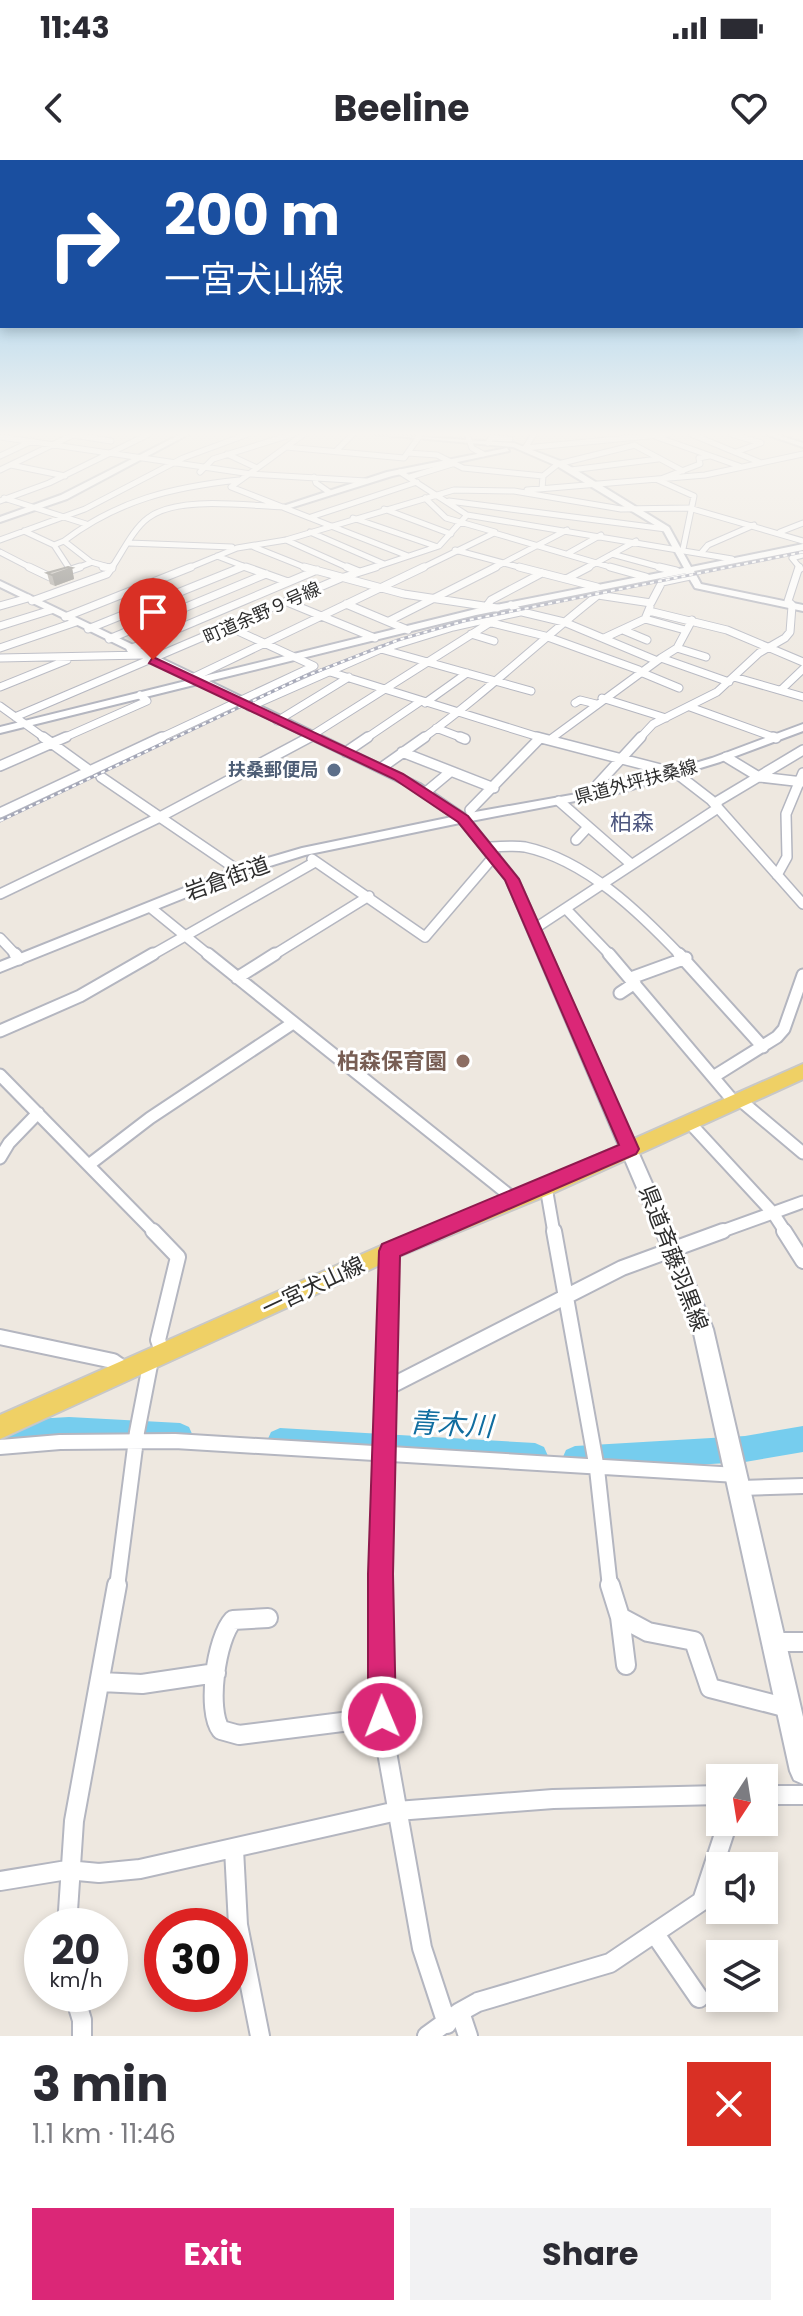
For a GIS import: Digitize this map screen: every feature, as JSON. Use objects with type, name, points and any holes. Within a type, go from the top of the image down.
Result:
[{"type":"main road","points":[[655,522],[666,529],[681,550],[695,584],[706,589],[803,608]]},
{"type":"main road","points":[[0,730],[20,720],[140,695],[491,607],[676,571],[689,572],[729,557],[803,547]]},
{"type":"main road","name":"県道斉藤羽黒線","points":[[0,584],[310,737],[381,768],[466,815],[512,879],[630,1149],[703,1329],[802,1759]]},
{"type":"main road","name":"県道外坪扶桑線","points":[[466,815],[587,796],[676,773],[803,727]]},
{"type":"main road","name":"岩倉街道","points":[[0,967],[239,871],[302,852],[466,815]]},
{"type":"main road","name":"一宮犬山線","points":[[0,1427],[390,1251],[546,1187],[803,1071]]},
{"type":"street","points":[[0,540],[52,522]]},
{"type":"street","points":[[68,522],[86,524]]},
{"type":"street","points":[[54,545],[92,522]]},
{"type":"street","points":[[0,606],[30,600],[105,575],[146,522]]},
{"type":"street","points":[[324,522],[408,556]]},
{"type":"street","points":[[65,617],[237,548],[286,540],[339,522]]},
{"type":"street","points":[[366,522],[438,546],[597,587]]},
{"type":"street","points":[[417,522],[451,534]]},
{"type":"street","points":[[456,522],[646,577]]},
{"type":"street","points":[[193,680],[517,522]]},
{"type":"street","points":[[521,522],[729,557]]},
{"type":"street","points":[[603,522],[666,529]]},
{"type":"street","points":[[591,533],[607,522]]},
{"type":"street","points":[[656,565],[681,550],[690,522]]},
{"type":"street","points":[[741,522],[803,541]]},
{"type":"street","points":[[779,532],[803,523]]},
{"type":"street","name":"町道余野９号線","points":[[20,720],[148,658],[341,578],[438,546],[463,524]]},
{"type":"street","points":[[516,539],[542,525]]},
{"type":"street","points":[[702,552],[708,545],[754,525]]},
{"type":"street","points":[[566,579],[636,541],[644,526]]},
{"type":"street","points":[[361,632],[568,530]]},
{"type":"street","points":[[24,531],[54,545],[69,568]]},
{"type":"street","points":[[310,532],[384,564]]},
{"type":"street","points":[[567,554],[602,535]]},
{"type":"street","points":[[286,540],[359,572]]},
{"type":"street","points":[[64,541],[76,548],[90,563]]},
{"type":"street","points":[[129,543],[237,548]]},
{"type":"street","points":[[251,545],[341,578],[491,607],[491,600],[542,573]]},
{"type":"street","points":[[0,552],[50,577],[90,563],[112,568]]},
{"type":"street","points":[[612,554],[676,571]]},
{"type":"street","points":[[790,632],[792,605],[788,601],[800,579],[801,569],[792,558],[803,555]]},
{"type":"street","points":[[217,556],[288,582]]},
{"type":"street","points":[[88,629],[243,566]]},
{"type":"street","points":[[130,649],[317,570]]},
{"type":"street","points":[[604,638],[623,630],[648,611],[662,582],[689,572]]},
{"type":"street","points":[[109,639],[266,574]]},
{"type":"street","points":[[160,581],[245,620]]},
{"type":"street","points":[[381,768],[461,711],[545,636],[598,595],[648,611],[692,620],[803,662]]},
{"type":"street","points":[[287,602],[375,638]]},
{"type":"street","points":[[346,604],[408,630]]},
{"type":"street","points":[[511,605],[520,612],[564,622],[627,651],[729,682],[781,690],[803,697]]},
{"type":"street","points":[[0,626],[51,610]]},
{"type":"street","points":[[648,611],[685,630]]},
{"type":"street","points":[[0,813],[243,704],[381,649],[520,612]]},
{"type":"street","points":[[552,738],[638,671],[677,648],[692,620]]},
{"type":"street","points":[[0,894],[158,818],[310,737],[487,621]]},
{"type":"street","points":[[487,621],[545,636],[679,688]]},
{"type":"street","points":[[0,648],[76,622]]},
{"type":"street","points":[[587,796],[653,724],[690,707],[729,682],[759,653],[801,626]]},
{"type":"street","points":[[229,627],[314,666],[243,704]]},
{"type":"street","points":[[623,630],[647,640]]},
{"type":"street","points":[[471,634],[494,641]]},
{"type":"street","points":[[0,636],[10,644]]},
{"type":"street","points":[[677,648],[702,656],[683,668]]},
{"type":"street","points":[[381,649],[531,691]]},
{"type":"street","points":[[0,687],[75,657]]},
{"type":"street","points":[[0,658],[148,658]]},
{"type":"street","points":[[781,690],[803,669]]},
{"type":"street","points":[[327,671],[540,738],[552,738],[676,773],[716,805],[777,875],[801,896]]},
{"type":"street","points":[[346,752],[467,673]]},
{"type":"street","points":[[277,721],[349,677]]},
{"type":"street","points":[[729,682],[734,692]]},
{"type":"street","points":[[0,766],[147,701],[140,695]]},
{"type":"street","points":[[575,703],[580,700],[599,701],[666,718]]},
{"type":"street","points":[[0,706],[90,771]]},
{"type":"street","points":[[690,707],[707,718],[776,738]]},
{"type":"street","points":[[436,728],[465,739]]},
{"type":"street","points":[[466,815],[540,738]]},
{"type":"street","points":[[402,752],[494,788]]},
{"type":"street","points":[[534,929],[715,810],[716,805],[801,753],[803,766]]},
{"type":"street","points":[[726,757],[762,777],[802,779],[785,818],[787,858],[785,867],[777,875]]},
{"type":"street","points":[[426,792],[450,772]]},
{"type":"street","points":[[101,777],[239,871]]},
{"type":"street","points":[[559,801],[631,864]]},
{"type":"street","points":[[576,840],[588,827]]},
{"type":"street","points":[[302,852],[425,937],[492,851],[512,842],[586,874],[600,884],[686,958],[763,1047]]},
{"type":"street","points":[[0,1031],[80,996],[187,936],[245,899],[315,862]]},
{"type":"street","points":[[237,978],[369,896]]},
{"type":"street","points":[[151,908],[514,1199]]},
{"type":"street","points":[[566,909],[633,981],[713,1077],[737,1101],[803,1153]]},
{"type":"street","points":[[0,938],[19,959]]},
{"type":"street","points":[[620,993],[633,981],[686,958]]},
{"type":"street","points":[[713,1077],[763,1047],[784,1029],[803,975]]},
{"type":"street","points":[[90,1164],[135,1132],[154,1114],[171,1106],[293,1023]]},
{"type":"street","points":[[0,1075],[178,1257],[158,1340],[157,1357],[134,1441],[101,1682],[77,1795],[67,1870],[67,1908]]},
{"type":"street","points":[[0,1158],[9,1143],[38,1113]]},
{"type":"street","points":[[689,1122],[773,1213],[803,1261]]},
{"type":"street","points":[[546,1187],[597,1469],[607,1568],[613,1603],[620,1617],[626,1665]]},
{"type":"street","points":[[387,1388],[622,1268],[803,1202]]},
{"type":"street","points":[[390,1251],[383,1456],[382,1717],[422,1948],[454,2018],[468,2036]]},
{"type":"street","points":[[0,1337],[113,1361],[127,1371]]},
{"type":"street","points":[[0,1447],[134,1441],[597,1469],[803,1486]]},
{"type":"street","points":[[620,1617],[648,1632],[694,1641],[710,1688],[789,1708]]},
{"type":"street","points":[[268,1618],[243,1618],[228,1623],[216,1673],[216,1724],[228,1736],[382,1717]]},
{"type":"street","points":[[775,1642],[803,1642]]},
{"type":"street","points":[[101,1682],[142,1684],[216,1673]]},
{"type":"street","points":[[0,1881],[67,1870],[99,1873],[140,1869],[397,1811],[553,1799],[706,1795]]},
{"type":"street","points":[[778,1795],[803,1795]]},
{"type":"street","points":[[427,2036],[478,2002],[610,1963],[655,1934],[702,1901],[723,1836]]},
{"type":"street","points":[[234,1849],[238,1925],[260,2036]]},
{"type":"street","points":[[655,1934],[699,1998]]},
{"type":"street","points":[[80,2012],[82,2036]]},
{"type":"building","points":[[72,568],[52,575],[47,573]]},
{"type":"waterway","name":"青木川","points":[[0,1434],[69,1430],[180,1436]]},
{"type":"waterway","name":"青木川","points":[[575,1459],[745,1449],[803,1439]]},
{"type":"waterway","name":"青木川","points":[[280,1441],[535,1456]]},
{"type":"railway","points":[[0,821],[303,677],[398,640],[464,621],[803,552]]},
{"type":"place","name":"扶桑郵便局","points":[[334,770]]},
{"type":"place","name":"柏森保育園","points":[[463,1061]]},
{"type":"district","name":"柏森","points":[[632,822]]},
{"type":"route","points":[[153,660],[399,777],[463,819],[512,879],[630,1149],[390,1251],[380,1574],[382,1717]]}]
